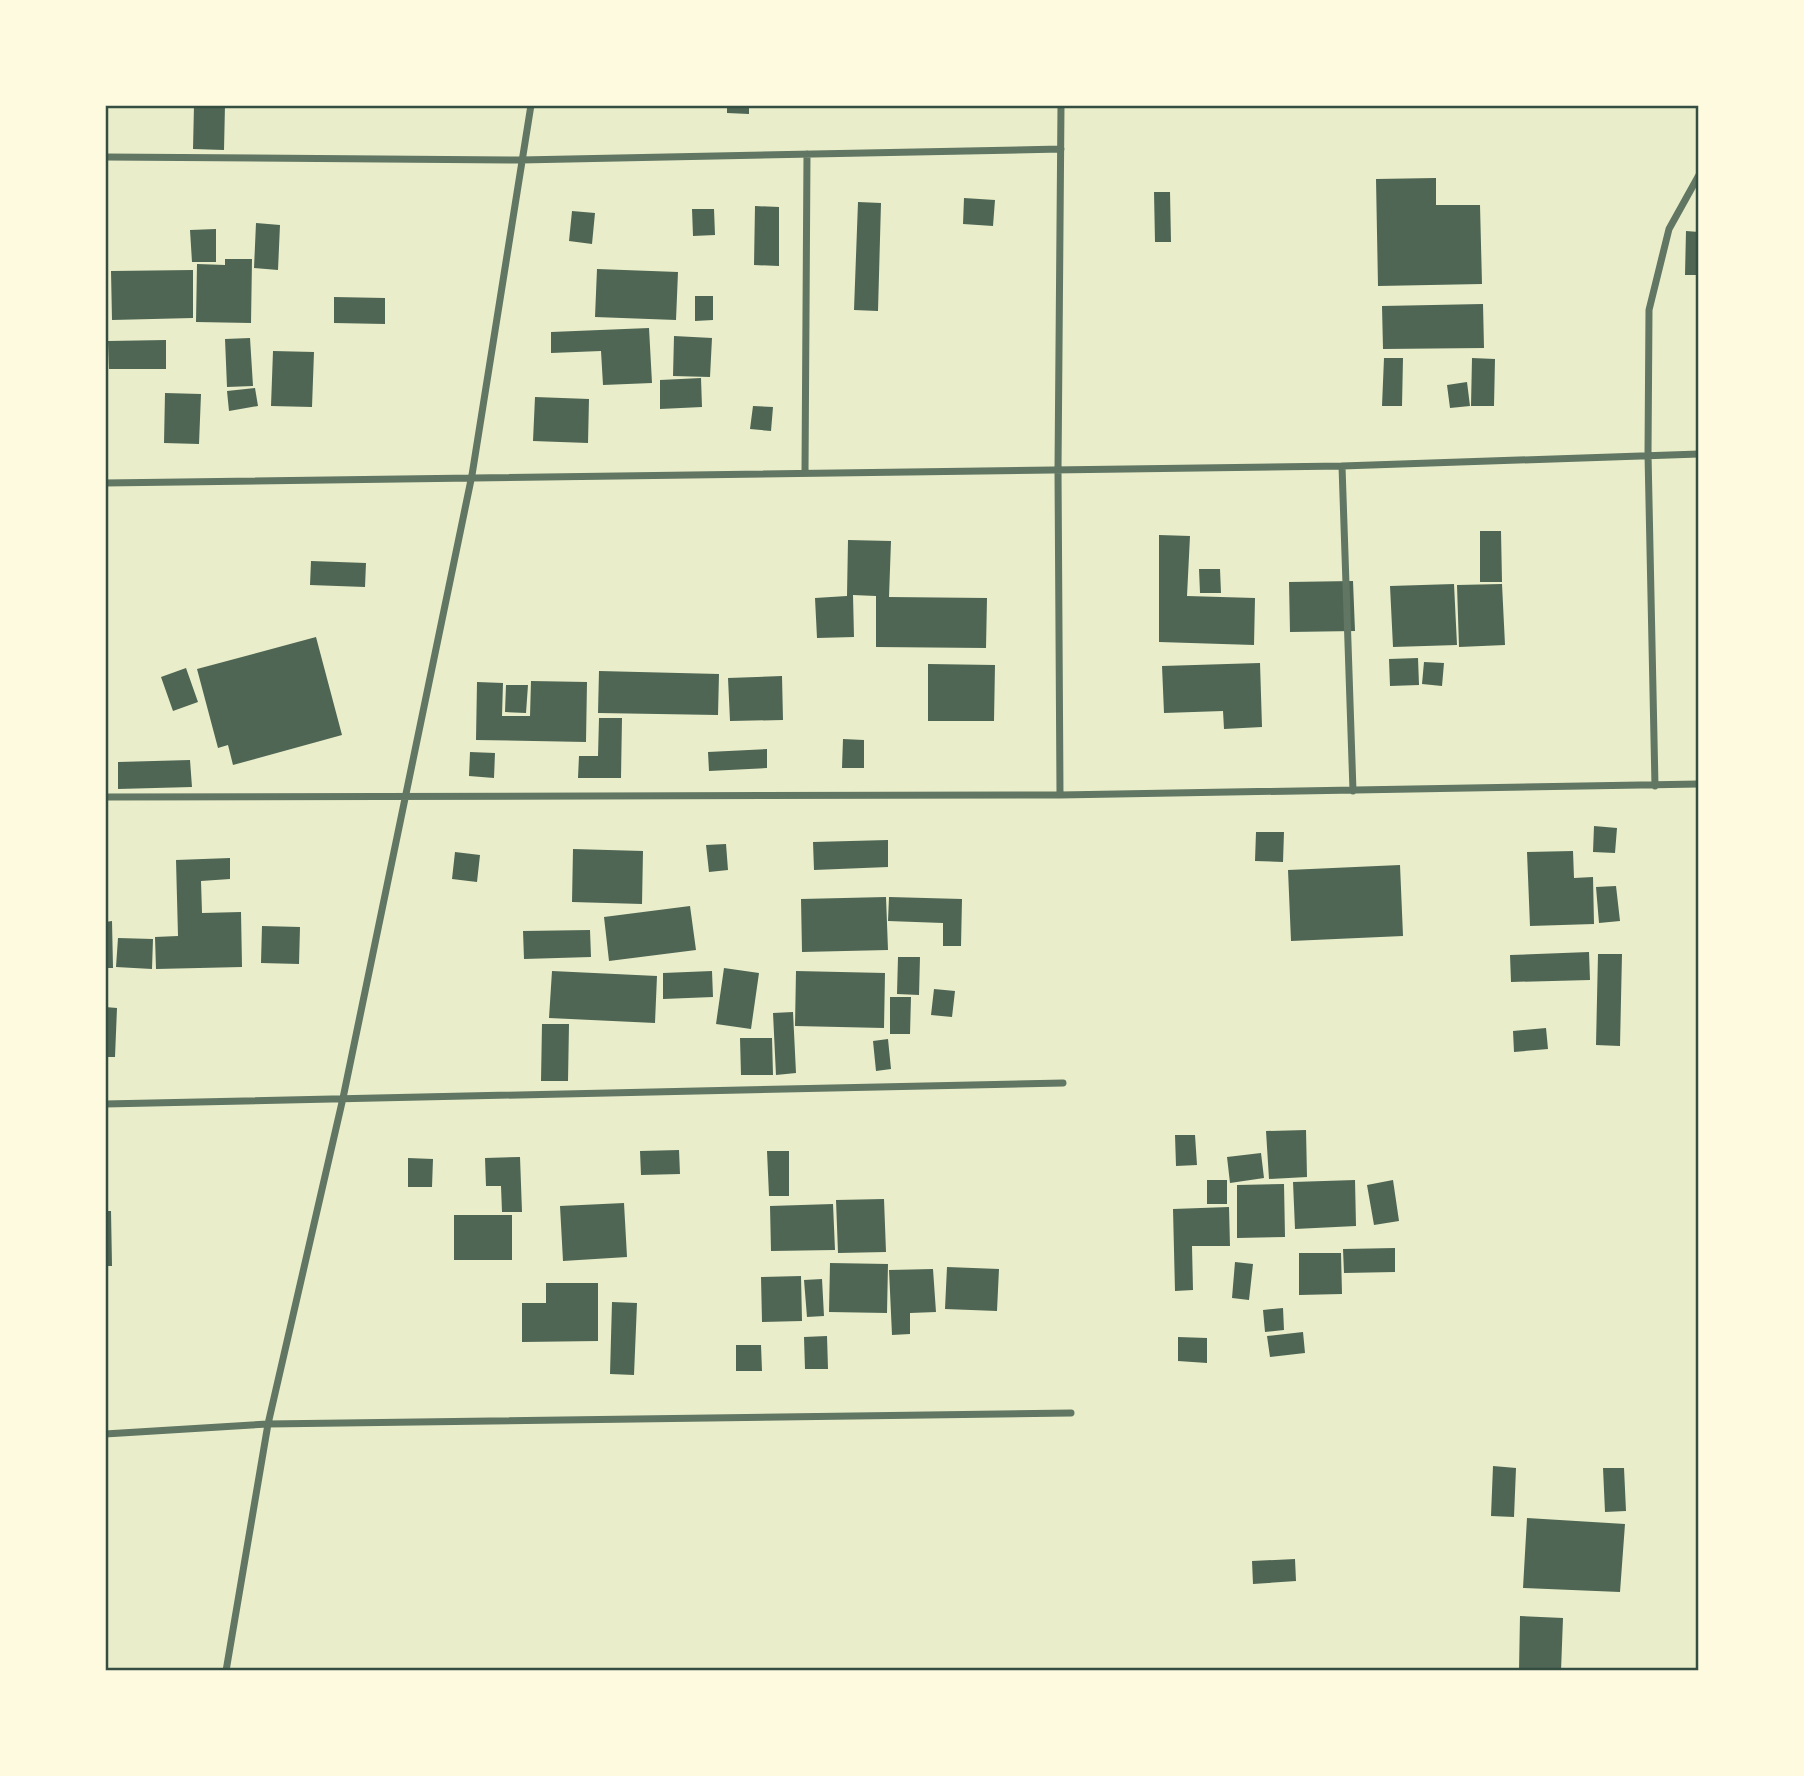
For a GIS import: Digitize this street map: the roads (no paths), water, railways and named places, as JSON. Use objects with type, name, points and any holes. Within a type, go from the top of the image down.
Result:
[{"type":"street","points":[[226,1671],[268,1424],[343,1098],[472,475],[530,105]]},
{"type":"street","points":[[1060,795],[1058,470],[1061,105]]},
{"type":"street","points":[[105,157],[521,160],[1061,149]]},
{"type":"street","points":[[806,472],[807,154]]},
{"type":"street","points":[[1655,786],[1648,454],[1649,310],[1669,229],[1699,175]]},
{"type":"street","points":[[105,483],[472,475],[1342,466],[1699,454]]},
{"type":"street","points":[[1342,466],[1353,791]]},
{"type":"street","points":[[105,797],[408,794],[1060,795],[1699,784]]},
{"type":"street","points":[[105,1104],[1063,1083]]},
{"type":"street","points":[[105,1434],[268,1424],[1071,1413]]}]
